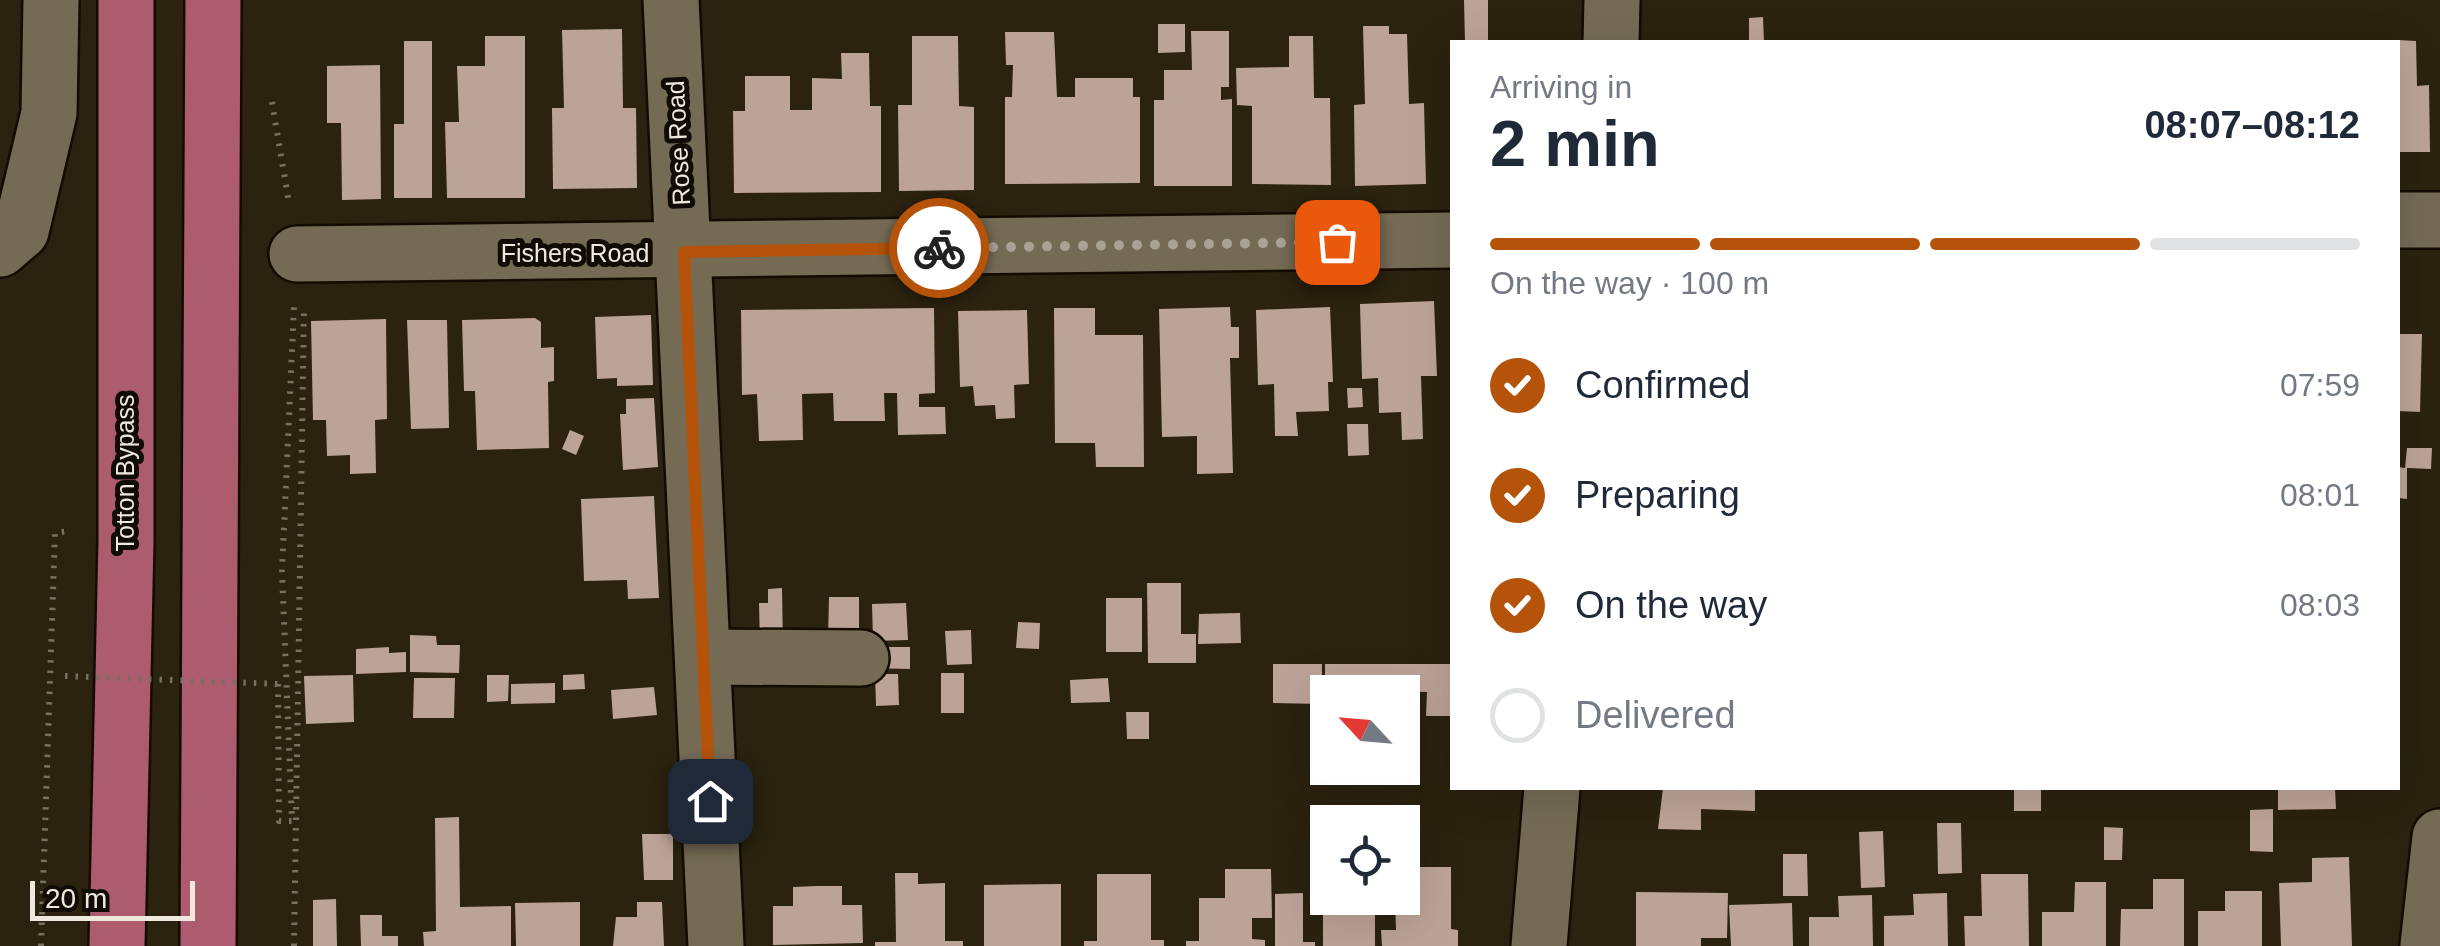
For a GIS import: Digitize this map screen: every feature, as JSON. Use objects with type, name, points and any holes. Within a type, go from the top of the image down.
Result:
[{"type":"main road","name":"Totton Bypass","points":[[117,946],[126,541],[126,0]]},
{"type":"main road","points":[[208,946],[213,0]]},
{"type":"street","points":[[0,250],[22,232],[49,113],[51,0]]},
{"type":"street","name":"Rose Road","points":[[671,0],[716,946]]},
{"type":"street","points":[[1610,40],[1612,0]]},
{"type":"street","points":[[2400,220],[2440,220]]},
{"type":"street","name":"Fishers Road","points":[[297,254],[1450,240]]},
{"type":"street","points":[[702,656],[861,658]]},
{"type":"street","points":[[1539,946],[1552,790]]},
{"type":"street","points":[[2428,946],[2440,837]]},
{"type":"path","points":[[65,658],[64,676],[278,684],[279,821],[292,821],[282,572],[297,254],[269,84]]},
{"type":"path","points":[[294,946],[304,266],[297,254]]},
{"type":"path","points":[[40,946],[55,534],[68,532],[68,550]]},
{"type":"building","points":[[1464,0],[1488,0],[1488,40],[1465,40]]},
{"type":"building","points":[[1763,17],[1764,40],[1749,40],[1749,18]]},
{"type":"building","points":[[1158,24],[1185,24],[1185,52],[1158,53]]},
{"type":"building","points":[[1363,26],[1389,26],[1389,34],[1407,34],[1409,104],[1424,103],[1426,184],[1355,186],[1354,105],[1365,104]]},
{"type":"building","points":[[622,29],[623,108],[636,108],[637,188],[553,189],[552,108],[564,108],[562,30]]},
{"type":"building","points":[[1191,31],[1229,31],[1229,87],[1221,87],[1221,100],[1232,99],[1232,186],[1154,186],[1154,100],[1164,100],[1164,70],[1192,70]]},
{"type":"building","points":[[1005,32],[1054,32],[1057,97],[1075,97],[1075,78],[1133,78],[1133,97],[1140,97],[1140,183],[1005,184],[1005,97],[1012,97],[1013,65],[1006,65]]},
{"type":"building","points":[[485,36],[525,36],[525,198],[447,198],[445,122],[459,122],[457,66],[485,66]]},
{"type":"building","points":[[912,36],[958,36],[959,106],[974,107],[974,190],[899,191],[898,105],[912,105]]},
{"type":"building","points":[[1289,36],[1313,36],[1314,98],[1330,98],[1331,185],[1252,184],[1252,106],[1237,105],[1236,68],[1289,67]]},
{"type":"building","points":[[2400,40],[2416,41],[2417,86],[2429,85],[2430,152],[2400,152]]},
{"type":"building","points":[[404,41],[432,41],[432,198],[394,198],[394,124],[404,124]]},
{"type":"building","points":[[841,53],[869,53],[870,106],[881,106],[881,192],[734,193],[733,111],[745,111],[745,76],[790,76],[790,110],[812,110],[812,78],[842,79]]},
{"type":"building","points":[[380,65],[381,199],[342,200],[341,123],[327,123],[327,66]]},
{"type":"building","points":[[1434,301],[1437,376],[1421,376],[1423,439],[1402,440],[1401,412],[1379,413],[1378,378],[1362,379],[1360,304]]},
{"type":"building","points":[[1230,307],[1231,327],[1239,327],[1239,358],[1230,358],[1233,473],[1197,474],[1197,436],[1162,437],[1159,309]]},
{"type":"building","points":[[1330,307],[1333,382],[1328,382],[1329,411],[1296,412],[1298,436],[1275,436],[1274,384],[1258,385],[1256,310]]},
{"type":"building","points":[[934,308],[935,393],[919,394],[919,407],[945,407],[946,434],[898,435],[897,393],[884,393],[885,421],[834,421],[833,393],[802,394],[803,440],[759,441],[757,394],[742,395],[741,310]]},
{"type":"building","points":[[1054,308],[1095,308],[1095,335],[1143,335],[1144,467],[1096,467],[1095,443],[1055,443]]},
{"type":"building","points":[[1027,310],[1029,384],[1014,385],[1015,418],[996,419],[995,405],[975,406],[973,386],[960,387],[958,311]]},
{"type":"building","points":[[651,315],[653,385],[617,386],[617,378],[597,379],[595,317]]},
{"type":"building","points":[[535,318],[541,322],[541,348],[554,347],[554,381],[548,382],[549,448],[477,450],[475,391],[464,391],[462,320]]},
{"type":"building","points":[[386,319],[387,419],[375,420],[376,473],[350,474],[350,455],[327,456],[326,420],[313,420],[311,321]]},
{"type":"building","points":[[407,320],[447,320],[449,428],[411,429]]},
{"type":"building","points":[[2400,334],[2422,334],[2420,412],[2400,411]]},
{"type":"building","points":[[1347,388],[1362,388],[1363,407],[1348,408]]},
{"type":"building","points":[[654,398],[658,467],[623,470],[620,414],[626,414],[626,399]]},
{"type":"building","points":[[1347,424],[1368,424],[1369,455],[1348,456]]},
{"type":"building","points":[[570,430],[584,436],[576,455],[562,449]]},
{"type":"building","points":[[2407,448],[2432,448],[2431,469],[2407,468],[2407,499],[2400,498],[2400,467],[2405,468]]},
{"type":"building","points":[[654,496],[659,598],[628,599],[627,580],[584,581],[581,499]]},
{"type":"building","points":[[1147,583],[1181,583],[1181,634],[1196,634],[1196,663],[1148,663]]},
{"type":"building","points":[[782,588],[783,646],[760,646],[759,603],[768,603],[768,589]]},
{"type":"building","points":[[829,597],[859,597],[859,639],[828,639]]},
{"type":"building","points":[[1106,598],[1142,598],[1142,652],[1106,652]]},
{"type":"building","points":[[906,603],[908,640],[873,641],[872,604]]},
{"type":"building","points":[[1240,613],[1241,643],[1198,644],[1199,614]]},
{"type":"building","points":[[1018,622],[1040,623],[1039,649],[1016,648]]},
{"type":"building","points":[[971,630],[972,664],[947,665],[945,631]]},
{"type":"building","points":[[410,635],[436,636],[437,645],[460,645],[459,673],[410,672]]},
{"type":"building","points":[[389,647],[389,653],[406,652],[406,672],[356,674],[356,649]]},
{"type":"building","points":[[868,647],[910,647],[910,669],[867,668]]},
{"type":"building","points":[[1273,664],[1322,664],[1322,675],[1310,675],[1310,704],[1273,703]]},
{"type":"building","points":[[1325,664],[1450,664],[1450,716],[1426,716],[1427,692],[1420,692],[1420,675],[1325,675]]},
{"type":"building","points":[[941,673],[964,673],[964,713],[941,713]]},
{"type":"building","points":[[584,674],[585,689],[563,690],[563,675]]},
{"type":"building","points":[[875,674],[898,674],[899,705],[876,706]]},
{"type":"building","points":[[353,675],[354,722],[306,724],[304,676]]},
{"type":"building","points":[[487,675],[509,675],[508,701],[487,702]]},
{"type":"building","points":[[414,678],[455,678],[454,718],[413,718]]},
{"type":"building","points":[[1108,678],[1110,702],[1071,703],[1070,680]]},
{"type":"building","points":[[555,683],[555,703],[511,704],[511,684]]},
{"type":"building","points":[[654,687],[657,715],[613,719],[611,690]]},
{"type":"building","points":[[1126,712],[1149,712],[1149,739],[1127,739]]},
{"type":"building","points":[[1663,790],[1755,790],[1755,811],[1701,809],[1701,830],[1658,829]]},
{"type":"building","points":[[2014,790],[2041,790],[2041,811],[2014,811]]},
{"type":"building","points":[[2278,790],[2335,790],[2336,809],[2278,810]]},
{"type":"building","points":[[2273,809],[2273,852],[2250,851],[2250,810]]},
{"type":"building","points":[[459,817],[460,907],[511,906],[511,946],[424,946],[423,932],[436,931],[435,818]]},
{"type":"building","points":[[1937,823],[1961,823],[1962,873],[1938,874]]},
{"type":"building","points":[[2104,827],[2123,828],[2122,860],[2104,860]]},
{"type":"building","points":[[1883,831],[1885,887],[1861,888],[1859,832]]},
{"type":"building","points":[[642,834],[673,834],[673,880],[644,880]]},
{"type":"building","points":[[1783,854],[1807,854],[1808,896],[1783,896]]},
{"type":"building","points":[[2349,857],[2352,946],[2281,946],[2279,883],[2312,882],[2312,858]]},
{"type":"building","points":[[1420,867],[1451,867],[1451,929],[1458,930],[1458,946],[1382,946],[1381,930],[1396,930],[1396,915],[1420,915]]},
{"type":"building","points":[[1225,869],[1271,869],[1272,918],[1252,918],[1252,939],[1265,940],[1265,946],[1186,946],[1186,941],[1199,941],[1199,898],[1225,898]]},
{"type":"building","points":[[895,873],[918,873],[918,884],[945,883],[945,941],[963,941],[963,946],[875,946],[875,942],[896,942]]},
{"type":"building","points":[[1097,874],[1151,874],[1151,940],[1164,940],[1164,946],[1084,946],[1084,941],[1097,941]]},
{"type":"building","points":[[1981,874],[2028,874],[2029,946],[1965,946],[1964,916],[1982,916]]},
{"type":"building","points":[[2153,879],[2184,879],[2184,946],[2120,946],[2121,909],[2153,909]]},
{"type":"building","points":[[2075,882],[2106,882],[2106,946],[2042,946],[2042,912],[2074,912]]},
{"type":"building","points":[[1061,884],[1061,946],[984,946],[984,885]]},
{"type":"building","points":[[842,886],[842,905],[862,905],[863,943],[773,945],[773,906],[793,906],[793,887]]},
{"type":"building","points":[[2225,891],[2262,891],[2262,946],[2198,946],[2198,911],[2225,911]]},
{"type":"building","points":[[1636,892],[1728,893],[1727,938],[1701,938],[1701,946],[1636,946]]},
{"type":"building","points":[[1303,893],[1303,942],[1315,942],[1315,946],[1275,946],[1275,894]]},
{"type":"building","points":[[1947,893],[1948,946],[1884,946],[1884,916],[1914,915],[1913,894]]},
{"type":"building","points":[[1872,895],[1873,946],[1809,946],[1809,917],[1839,917],[1838,896]]},
{"type":"building","points":[[336,899],[337,946],[313,946],[313,900]]},
{"type":"building","points":[[580,902],[580,946],[516,946],[515,903]]},
{"type":"building","points":[[637,902],[662,902],[664,946],[613,946],[616,917],[637,917]]},
{"type":"building","points":[[1792,903],[1793,946],[1731,946],[1729,905]]},
{"type":"building","points":[[360,915],[382,915],[382,936],[398,936],[398,946],[361,946]]},
{"type":"building","points":[[1323,915],[1375,915],[1375,946],[1323,946]]},
{"type":"way so far","points":[[939,248],[1337,242]]},
{"type":"route","points":[[710,801],[684,252],[939,248]]}]
